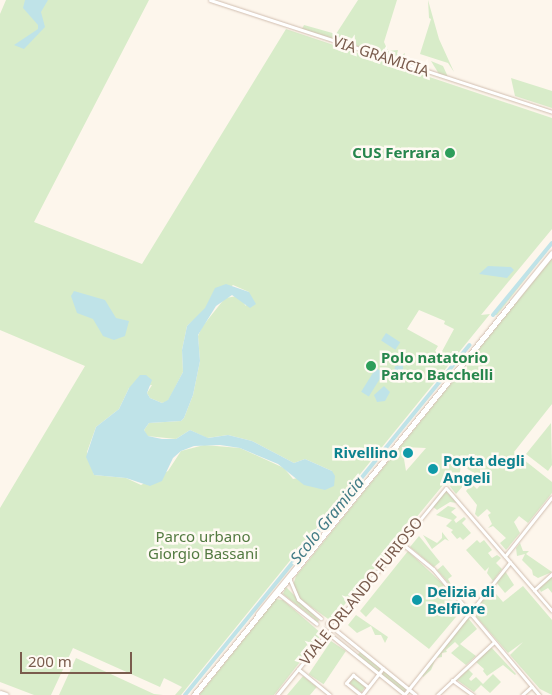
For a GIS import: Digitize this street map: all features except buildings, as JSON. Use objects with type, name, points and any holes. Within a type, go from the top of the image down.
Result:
[{"type":"main road","points":[[194,695],[552,253]]},
{"type":"main road","points":[[0,693],[6,695]]},
{"type":"street","name":"VIA GRAMICIA","points":[[210,0],[552,112]]},
{"type":"street","name":"VIALE ORLANDO FURIOSO","points":[[277,695],[446,488],[505,556]]},
{"type":"street","points":[[552,498],[505,556],[552,612]]},
{"type":"street","points":[[400,542],[433,570],[539,695]]},
{"type":"street","points":[[323,629],[404,695],[510,562]]},
{"type":"street","points":[[534,590],[552,574]]},
{"type":"street","points":[[287,582],[302,603],[321,618]]},
{"type":"street","points":[[277,593],[316,624]]},
{"type":"street","points":[[327,623],[416,695]]},
{"type":"street","points":[[438,695],[494,642]]},
{"type":"street","points":[[355,655],[359,649]]},
{"type":"street","points":[[368,687],[353,674],[346,683],[362,695],[383,668]]},
{"type":"street","points":[[298,669],[330,695]]},
{"type":"street","points":[[452,680],[473,695]]},
{"type":"street","points":[[522,695],[532,686]]},
{"type":"green space","name":"Parco urbano Giorgio Bassani","points":[[6,0],[149,0],[34,222],[142,264],[286,29],[552,118],[552,229],[481,315],[490,314],[181,695],[175,695],[182,687],[164,678],[160,687],[73,648],[51,695],[34,695],[0,682],[0,508],[85,366],[0,330],[0,14]],"holes":[[[233,285],[249,292],[246,306],[238,296],[225,298],[202,327],[198,336],[200,361],[193,395],[184,418],[181,421],[149,423],[144,430],[147,436],[176,439],[190,430],[207,438],[228,435],[252,441],[294,463],[305,459],[332,471],[293,479],[284,468],[240,448],[204,445],[181,451],[168,471],[141,485],[126,478],[94,475],[87,452],[96,427],[119,409],[129,388],[152,385],[147,393],[150,398],[162,403],[168,401],[183,372],[182,350],[187,326]],[[419,310],[445,321],[444,324],[454,329],[440,355],[435,351],[438,346],[407,329]]]},
{"type":"green space","points":[[358,0],[397,0],[384,42],[388,51],[398,50],[397,54],[402,55],[405,53],[403,61],[302,29],[304,25],[336,34]]},
{"type":"green space","points":[[428,0],[439,39],[454,72],[448,63],[420,54],[431,19],[429,18]]},
{"type":"green space","points":[[431,61],[443,66],[448,77],[439,74]]},
{"type":"green space","points":[[511,78],[552,91],[552,108],[515,96]]},
{"type":"green space","points":[[552,245],[497,315],[494,315]]},
{"type":"green space","points":[[552,258],[552,404],[514,452],[552,482],[552,493],[528,523],[519,516],[514,522],[520,533],[506,550],[500,543],[506,538],[493,526],[488,528],[492,524],[488,515],[491,513],[487,509],[478,517],[475,514],[477,505],[466,491],[472,484],[477,489],[482,483],[476,474],[461,465],[460,472],[447,485],[443,485],[331,621],[300,599],[293,585],[296,576]],"holes":[[[402,447],[426,448],[406,471]]]},
{"type":"green space","points":[[551,423],[552,465],[548,471],[526,454]]},
{"type":"green space","points":[[464,474],[469,479],[456,494],[449,485]]},
{"type":"green space","points":[[446,491],[457,503],[450,502],[437,510],[432,506]]},
{"type":"green space","points":[[448,506],[456,508],[451,512],[457,517],[454,520],[456,523],[464,517],[466,519],[462,523],[471,533],[463,540],[460,537],[457,539],[451,532],[453,530],[446,526],[452,520],[436,515]]},
{"type":"green space","points":[[442,532],[449,541],[445,539],[432,549],[423,535],[437,543],[442,538]]},
{"type":"green space","points":[[419,536],[440,562],[434,567],[410,547]]},
{"type":"green space","points":[[477,540],[480,543],[484,540],[492,550],[488,553],[492,558],[497,555],[501,558],[496,563],[502,569],[493,581],[487,573],[489,567],[485,571],[466,550]]},
{"type":"green space","points":[[520,543],[523,551],[529,551],[526,554],[552,572],[538,578],[533,575],[532,570],[522,560],[525,554],[517,556],[516,548]]},
{"type":"green space","points":[[408,551],[444,585],[442,589],[461,611],[429,649],[375,607],[366,617],[360,611]]},
{"type":"green space","points":[[443,565],[452,576],[448,579],[453,588],[437,570]]},
{"type":"green space","points":[[505,571],[514,585],[505,593],[496,582]]},
{"type":"green space","points":[[552,577],[552,593],[548,588],[541,592],[539,588]]},
{"type":"green space","points":[[523,586],[552,620],[552,695],[540,689],[510,655],[523,642],[508,653],[472,612],[491,588],[503,602]]},
{"type":"green space","points":[[286,587],[319,620],[318,622],[283,594]]},
{"type":"green space","points":[[276,599],[283,600],[322,634],[274,695],[199,695]]},
{"type":"green space","points":[[356,615],[388,637],[385,643],[381,635],[375,635],[371,626],[357,633],[348,625]]},
{"type":"green space","points":[[468,618],[477,629],[460,644],[476,656],[466,665],[451,653],[459,646],[455,642],[446,650],[447,652],[442,653],[442,657],[436,658],[431,670],[423,677],[422,675]]},
{"type":"green space","points":[[331,641],[346,651],[324,684],[309,674]]},
{"type":"green space","points":[[491,647],[515,675],[503,665],[487,676],[483,671],[484,669],[476,662]]},
{"type":"green space","points":[[360,652],[381,669],[378,672],[357,655]]},
{"type":"green space","points":[[76,658],[154,694],[163,695],[59,695]]},
{"type":"green space","points":[[468,669],[473,674],[469,679],[471,681],[476,677],[483,684],[493,674],[501,682],[490,693],[481,685],[474,692],[457,680]]},
{"type":"green space","points":[[384,671],[406,689],[404,693],[381,675]]},
{"type":"green space","points":[[303,676],[317,687],[310,695],[287,695]]},
{"type":"green space","points":[[353,677],[366,687],[361,692],[349,683]]},
{"type":"water","points":[[25,0],[48,0],[41,12],[45,27],[24,49],[14,45],[38,29],[38,25],[23,8]]},
{"type":"water","points":[[488,266],[511,267],[514,270],[507,278],[479,274]]},
{"type":"water","points":[[226,284],[249,292],[256,304],[250,308],[232,295],[216,306],[198,335],[200,361],[193,395],[184,418],[181,421],[149,423],[144,430],[148,436],[162,439],[176,439],[190,430],[208,438],[228,435],[252,441],[294,463],[305,459],[332,471],[335,476],[334,486],[325,490],[304,485],[278,464],[240,448],[220,445],[194,446],[181,451],[173,458],[162,481],[150,486],[126,478],[94,475],[86,457],[96,427],[119,409],[129,388],[140,375],[146,375],[152,380],[147,393],[150,398],[162,403],[168,400],[183,372],[182,350],[187,326],[205,308],[215,288]]},
{"type":"water","points":[[74,291],[105,300],[116,318],[129,321],[125,336],[114,340],[103,336],[93,319],[77,313],[71,296]]},
{"type":"water","points":[[386,333],[400,342],[395,350],[381,341]]},
{"type":"water","points":[[403,365],[403,380],[393,380],[395,366]]},
{"type":"water","points":[[376,368],[384,373],[369,397],[361,392]]},
{"type":"water","points":[[384,386],[390,392],[385,401],[377,402],[374,395]]},
{"type":"waterway","name":"Scolo Gramicia","points":[[493,315],[552,243]]},
{"type":"waterway","name":"Scolo Gramicia","points":[[185,695],[469,345]]},
{"type":"place","name":"CUS Ferrara","points":[[450,153]]},
{"type":"place","name":"Polo natatorio Parco Bacchelli","points":[[371,366]]},
{"type":"place","name":"Rivellino","points":[[408,453]]},
{"type":"place","name":"Porta degli Angeli","points":[[433,469]]},
{"type":"place","name":"Delizia di Belfiore","points":[[417,600]]}]
